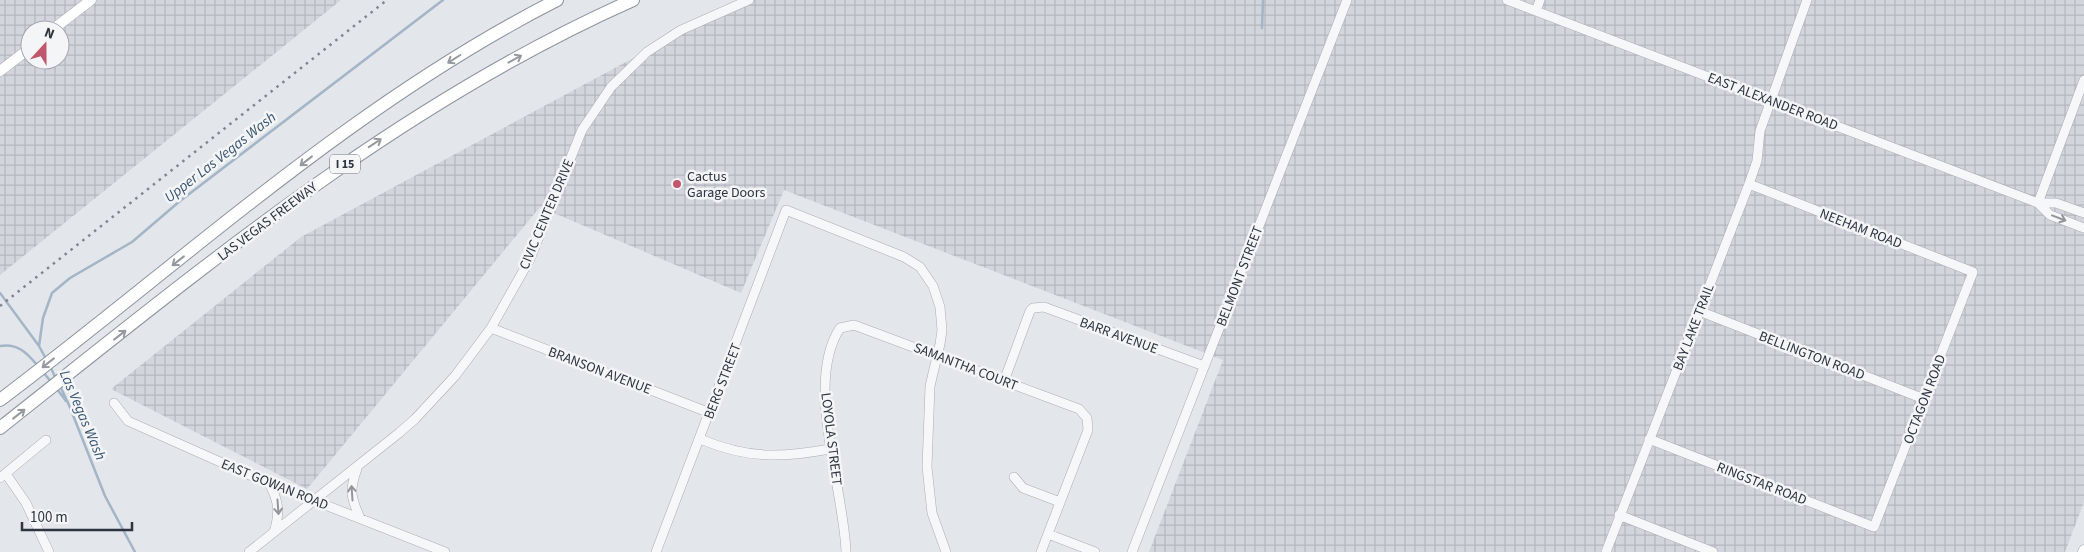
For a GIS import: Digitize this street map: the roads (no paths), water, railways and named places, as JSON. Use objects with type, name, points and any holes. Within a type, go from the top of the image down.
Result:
[{"type":"highway","name":"LAS VEGAS FREEWAY","points":[[0,400],[333,140],[413,85],[471,49],[557,0]]},
{"type":"highway","name":"LAS VEGAS FREEWAY","points":[[0,428],[277,212],[374,143],[447,97],[525,53],[633,0]]},
{"type":"main road","points":[[65,20],[91,0]]},
{"type":"main road","points":[[0,71],[20,56]]},
{"type":"street","name":"CIVIC CENTER DRIVE","points":[[249,552],[358,467],[415,419],[455,376],[490,328],[530,259],[582,130],[611,87],[647,52],[681,30],[749,0]]},
{"type":"street","name":"BELMONT STREET","points":[[1132,552],[1347,0]]},
{"type":"street","name":"EAST ALEXANDER ROAD","points":[[1507,0],[2038,202],[2056,203],[2084,213]]},
{"type":"street","points":[[1536,11],[1540,0]]},
{"type":"street","name":"BAY LAKE TRAIL","points":[[1606,552],[1749,184],[1757,161],[1760,131],[1807,0]]},
{"type":"street","points":[[2038,202],[2084,80]]},
{"type":"street","name":"NEEHAM ROAD","points":[[1749,184],[1974,272]]},
{"type":"street","name":"EAST ALEXANDER ROAD","points":[[2038,202],[2050,215],[2084,228]]},
{"type":"street","name":"BERG STREET","points":[[656,552],[786,210],[883,247],[920,267],[933,286],[940,307],[942,330],[936,355]]},
{"type":"street","name":"OCTAGON ROAD","points":[[1874,527],[1974,272]]},
{"type":"street","name":"BARR AVENUE","points":[[1004,381],[1030,311],[1033,308],[1044,307],[1204,366]]},
{"type":"street","name":"BELLINGTON ROAD","points":[[1699,311],[1924,399]]},
{"type":"street","name":"SAMANTHA COURT","points":[[840,328],[854,325],[1079,409],[1087,418],[1088,430],[1060,502]]},
{"type":"street","name":"BRANSON AVENUE","points":[[490,328],[710,413]]},
{"type":"street","name":"LOYOLA STREET","points":[[840,328],[833,339],[825,383],[825,410],[845,530],[846,552]]},
{"type":"street","points":[[936,355],[930,386],[927,467],[932,513],[946,552]]},
{"type":"street","name":"EAST GOWAN ROAD","points":[[114,403],[128,422],[269,483],[445,552]]},
{"type":"street","points":[[700,439],[718,446],[757,455],[794,456],[830,449]]},
{"type":"street","name":"RINGSTAR ROAD","points":[[1649,439],[1874,527]]},
{"type":"street","points":[[46,440],[3,476],[26,503],[49,552]]},
{"type":"street","points":[[358,467],[351,487],[351,495],[360,518]]},
{"type":"street","points":[[1014,476],[1023,488],[1060,502],[1041,552]]},
{"type":"street","points":[[269,483],[279,504],[279,515],[274,532]]},
{"type":"street","points":[[1619,515],[1713,552]]},
{"type":"street","points":[[1048,534],[1095,552]]},
{"type":"waterway","name":"Upper Las Vegas Wash","points":[[39,346],[43,318],[52,293],[70,278],[132,242],[180,201],[443,0]]},
{"type":"waterway","name":"Las Vegas Wash","points":[[1262,28],[1263,0]]},
{"type":"waterway","name":"Las Vegas Wash","points":[[0,293],[39,346],[46,359]]},
{"type":"waterway","points":[[0,346],[12,346],[22,350],[38,366]]},
{"type":"waterway","name":"Las Vegas Wash","points":[[50,366],[56,379]]},
{"type":"waterway","points":[[43,372],[52,383]]},
{"type":"waterway","name":"Las Vegas Wash","points":[[60,386],[105,496],[135,552]]},
{"type":"waterway","name":"Las Vegas Wash","points":[[57,389],[66,401]]},
{"type":"railway","points":[[0,306],[387,0]]},
{"type":"place","name":"Cactus Garage Doors","points":[[677,184]]}]
